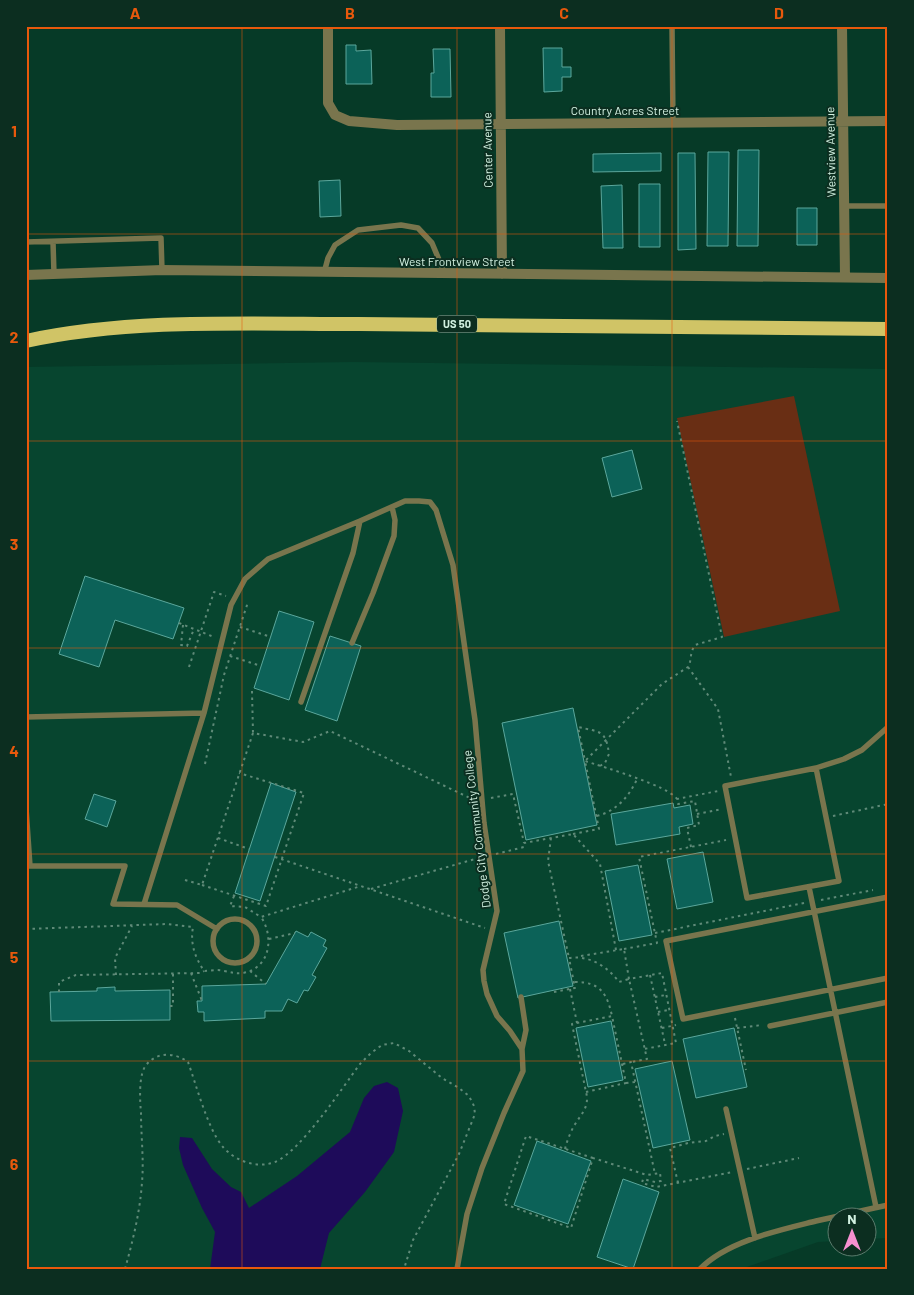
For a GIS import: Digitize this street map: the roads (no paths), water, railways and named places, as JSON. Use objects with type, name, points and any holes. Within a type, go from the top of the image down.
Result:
[{"type":"highway","name":"US 50","points":[[26,341],[110,330],[205,324],[549,324],[888,329]]},
{"type":"street","name":"Country Acres Street","points":[[328,26],[328,103],[335,115],[349,121],[397,125],[888,121]]},
{"type":"street","name":"Center Avenue","points":[[500,26],[502,274]]},
{"type":"street","name":"Westview Avenue","points":[[842,26],[845,277]]},
{"type":"street","name":"West Frontview Street","points":[[26,275],[162,270],[888,278]]},
{"type":"lane","points":[[672,26],[673,123]]},
{"type":"lane","points":[[844,206],[888,206]]},
{"type":"lane","points":[[324,273],[328,258],[335,245],[358,230],[401,225],[418,228],[432,243],[445,274]]},
{"type":"lane","points":[[26,242],[161,238],[162,270]]},
{"type":"lane","points":[[52,242],[54,274]]},
{"type":"lane","name":"Dodge City Community College","points":[[144,904],[204,713],[234,599],[244,579],[268,560],[405,501],[430,502],[436,510],[454,565],[475,720],[482,800],[498,911],[483,970],[487,994],[497,1016],[522,1049]]},
{"type":"lane","points":[[352,643],[394,536],[392,507]]},
{"type":"lane","points":[[301,702],[353,553],[360,521]]},
{"type":"lane","points":[[26,717],[204,713]]},
{"type":"lane","points":[[816,768],[839,881],[747,898],[725,786],[816,768],[844,759],[862,750],[888,727]]},
{"type":"lane","points":[[26,808],[28,866],[125,866],[113,904],[177,905],[217,929]]},
{"type":"lane","points":[[809,887],[876,1207]]},
{"type":"lane","points":[[888,897],[666,941],[683,1019],[888,978]]},
{"type":"lane","points":[[228,920],[242,920],[249,924],[253,929],[257,942],[252,955],[240,962],[226,961],[220,957],[213,944],[217,929],[228,920]]},
{"type":"lane","points":[[457,1269],[467,1214],[482,1168],[523,1071],[522,1049],[526,1030],[521,997]]},
{"type":"lane","points":[[770,1026],[888,1002]]},
{"type":"lane","points":[[726,1109],[755,1238]]},
{"type":"lane","points":[[700,1269],[706,1263],[732,1247],[770,1232],[888,1205]]}]
